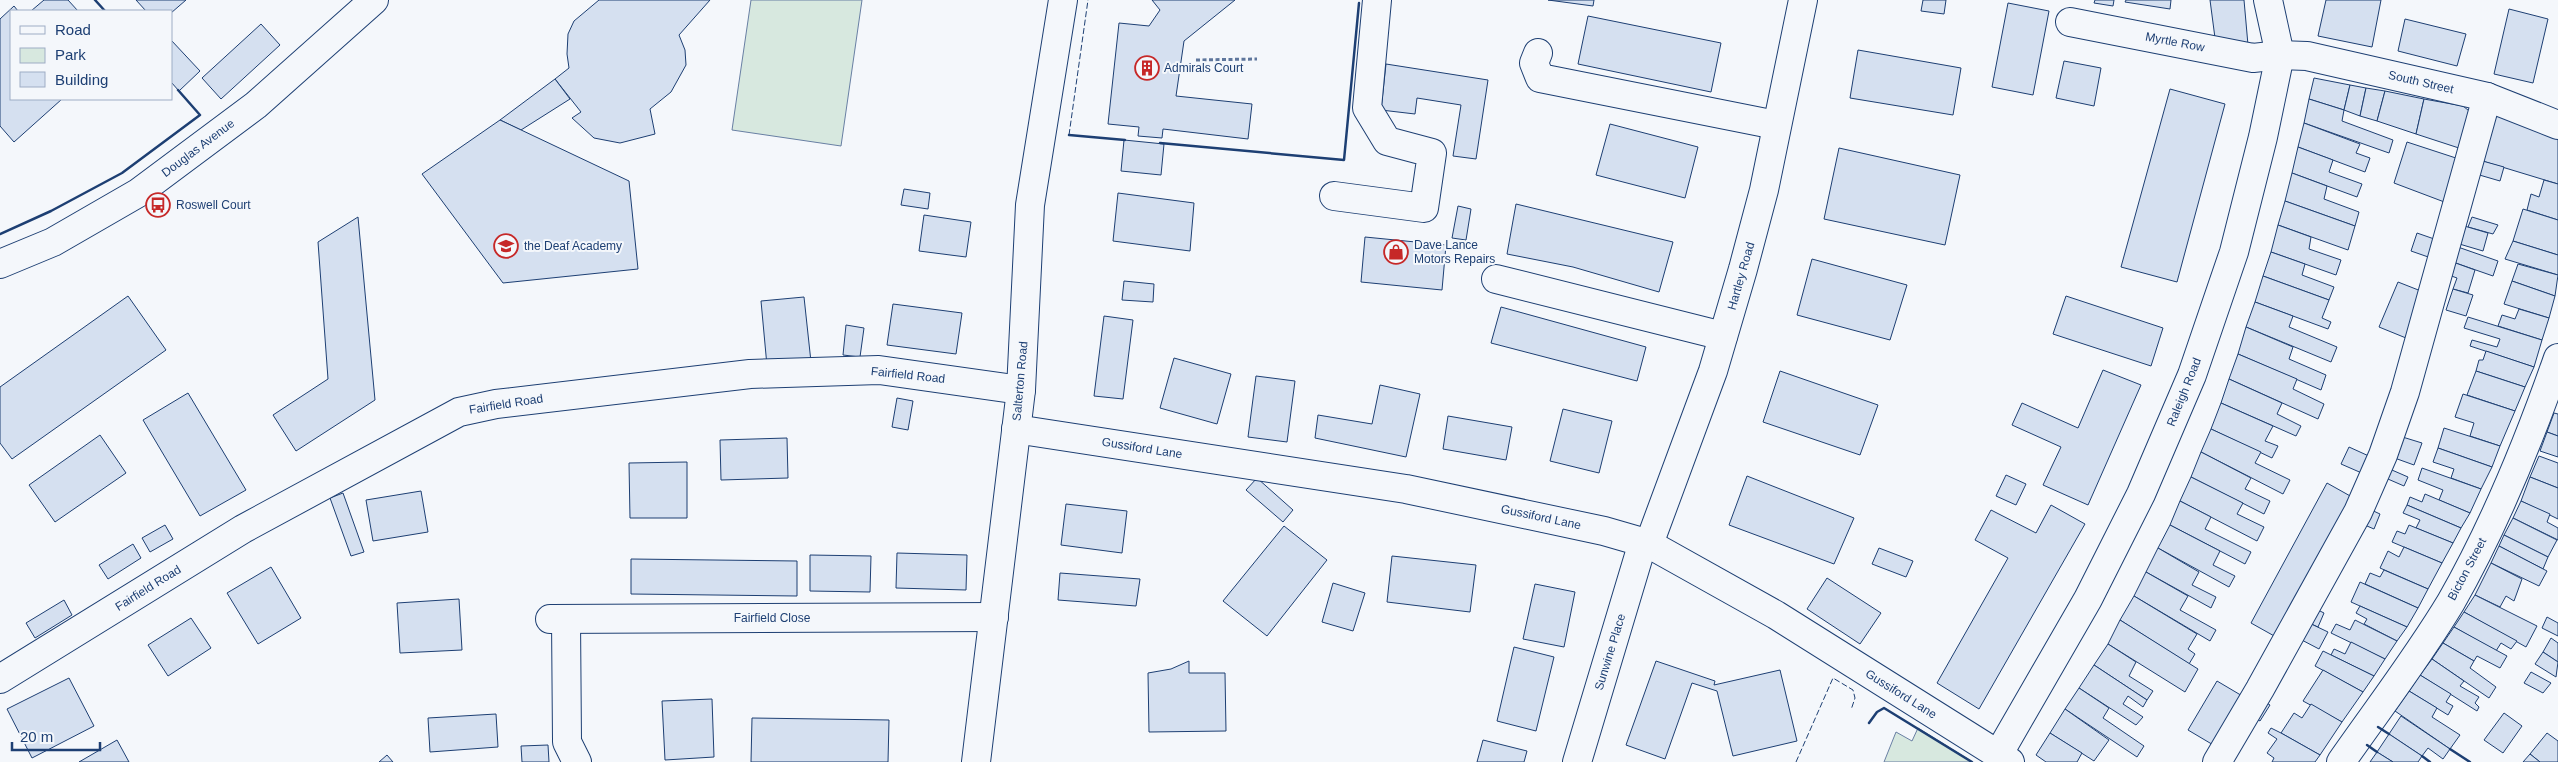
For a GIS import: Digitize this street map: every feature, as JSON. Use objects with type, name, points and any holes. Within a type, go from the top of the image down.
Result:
[{"type":"street","name":"Douglas Avenue","points":[[0,264],[53,242],[138,193],[256,105],[374,0]]},
{"type":"street","name":"Salterton Road","points":[[976,762],[1021,390],[1030,205],[1062,0]]},
{"type":"street","points":[[1334,196],[1424,208],[1432,153],[1387,141],[1367,108],[1377,0]]},
{"type":"street","name":"Hartley Road","points":[[1646,543],[1713,371],[1764,190],[1803,0]]},
{"type":"street","name":"Raleigh Road","points":[[2004,758],[2093,591],[2142,494],[2192,375],[2234,252],[2263,137],[2280,55],[2268,0]]},
{"type":"street","name":"Myrtle Row","points":[[2070,22],[2253,58],[2280,55]]},
{"type":"street","points":[[1538,53],[1534,63],[1540,78],[1776,125]]},
{"type":"street","name":"South Street","points":[[2280,55],[2307,56],[2487,97],[2558,125]]},
{"type":"street","points":[[2217,762],[2260,690],[2358,512],[2384,455],[2405,392],[2487,97]]},
{"type":"street","points":[[1496,279],[1723,336]]},
{"type":"street","name":"Bicton Street","points":[[2341,762],[2424,644],[2479,551],[2541,406],[2558,358]]},
{"type":"street","name":"Fairfield Road","points":[[0,679],[243,529],[459,412],[496,404],[750,374],[879,370],[1021,390]]},
{"type":"street","name":"Gussiford Lane","points":[[1016,429],[1406,489],[1604,531],[1646,543],[1776,615],[2004,758]]},
{"type":"street","name":"Sunwine Place","points":[[1577,762],[1646,543]]},
{"type":"street","name":"Fairfield Close","points":[[577,762],[568,742],[558,619],[994,618]]},
{"type":"path","points":[[1196,60],[1256,59]]},
{"type":"green space","points":[[751,0],[862,0],[841,146],[732,130]]},
{"type":"green space","points":[[1918,728],[1972,762],[1884,762],[1896,732],[1912,741]]},
{"type":"building","points":[[44,0],[68,0],[77,10],[32,10]]},
{"type":"building","points":[[136,0],[186,0],[172,12],[172,10],[145,10]]},
{"type":"building","points":[[599,0],[710,0],[679,35],[685,50],[686,65],[671,92],[650,109],[655,134],[620,143],[594,138],[572,118],[581,112],[555,79],[569,68],[567,54],[568,34],[574,21]]},
{"type":"building","name":"Admirals Court","points":[[1152,0],[1235,0],[1184,41],[1176,96],[1252,104],[1248,139],[1163,129],[1162,138],[1138,136],[1139,127],[1108,124],[1119,23],[1149,26],[1160,10]]},
{"type":"building","points":[[1548,0],[1594,0],[1593,6]]},
{"type":"building","points":[[1923,0],[1946,0],[1944,14],[1921,11]]},
{"type":"building","points":[[2095,0],[2114,0],[2113,6],[2094,3]]},
{"type":"building","points":[[2126,0],[2171,0],[2170,9],[2125,2]]},
{"type":"building","points":[[2210,0],[2244,0],[2248,45],[2215,38]]},
{"type":"building","points":[[2326,0],[2381,0],[2372,47],[2318,36]]},
{"type":"building","points":[[2008,3],[2049,11],[2033,95],[1992,87]]},
{"type":"building","points":[[14,6],[17,10],[10,10],[10,100],[61,100],[14,142],[0,126],[0,19]]},
{"type":"building","points":[[2509,9],[2548,19],[2533,83],[2494,74]]},
{"type":"building","points":[[1588,16],[1721,43],[1711,92],[1578,64]]},
{"type":"building","points":[[2405,19],[2466,34],[2457,66],[2398,51]]},
{"type":"building","points":[[261,24],[280,45],[221,99],[202,78]]},
{"type":"building","points":[[172,41],[200,71],[179,91],[172,83]]},
{"type":"building","points":[[1858,50],[1961,68],[1953,115],[1850,98]]},
{"type":"building","points":[[2064,61],[2101,68],[2094,106],[2056,98]]},
{"type":"building","points":[[1386,64],[1488,80],[1476,159],[1453,156],[1461,105],[1417,98],[1415,114],[1381,110]]},
{"type":"building","points":[[2314,78],[2350,85],[2344,110],[2309,99]]},
{"type":"building","points":[[555,79],[570,99],[521,130],[500,120]]},
{"type":"building","points":[[2350,85],[2366,88],[2360,116],[2344,110]]},
{"type":"building","points":[[2366,88],[2385,91],[2377,121],[2360,116]]},
{"type":"building","points":[[2170,89],[2225,104],[2177,282],[2121,267]]},
{"type":"building","points":[[2385,91],[2424,99],[2416,134],[2377,121]]},
{"type":"building","points":[[2309,99],[2344,110],[2342,121],[2393,140],[2389,153],[2304,123]]},
{"type":"building","points":[[2424,99],[2463,106],[2474,115],[2465,150],[2416,134]]},
{"type":"building","points":[[2492,112],[2558,139],[2558,184],[2479,160]]},
{"type":"building","points":[[500,120],[629,181],[638,269],[503,283],[422,174]]},
{"type":"building","points":[[2304,123],[2360,144],[2356,153],[2370,158],[2365,172],[2298,147]]},
{"type":"building","points":[[1610,124],[1698,147],[1685,198],[1596,175]]},
{"type":"building","points":[[1124,140],[1164,144],[1161,175],[1121,171]]},
{"type":"building","points":[[2407,142],[2462,160],[2447,203],[2394,183]]},
{"type":"building","points":[[2298,147],[2333,160],[2329,172],[2362,184],[2357,197],[2292,173]]},
{"type":"building","points":[[1839,148],[1960,175],[1945,245],[1824,219]]},
{"type":"building","points":[[2479,160],[2504,167],[2500,181],[2476,174]]},
{"type":"building","points":[[2292,173],[2327,186],[2324,199],[2359,212],[2355,226],[2285,201]]},
{"type":"building","points":[[2544,180],[2558,184],[2558,220],[2527,210],[2531,194],[2539,197]]},
{"type":"building","points":[[904,189],[930,193],[928,209],[901,205]]},
{"type":"building","points":[[1118,193],[1194,203],[1190,251],[1113,241]]},
{"type":"building","points":[[2285,201],[2355,226],[2348,250],[2278,225]]},
{"type":"building","points":[[1516,204],[1673,242],[1659,292],[1573,267],[1507,254]]},
{"type":"building","points":[[1458,206],[1471,209],[1466,240],[1452,238]]},
{"type":"building","points":[[2523,209],[2558,220],[2558,255],[2513,241]]},
{"type":"building","points":[[924,215],[971,222],[966,257],[919,251]]},
{"type":"building","points":[[358,217],[375,400],[296,451],[273,415],[328,379],[318,242]]},
{"type":"building","points":[[2472,217],[2498,225],[2493,234],[2468,227]]},
{"type":"building","points":[[2278,225],[2311,237],[2309,249],[2341,260],[2336,275],[2271,252]]},
{"type":"building","points":[[2461,225],[2488,233],[2483,251],[2456,243]]},
{"type":"building","points":[[2417,233],[2440,241],[2434,259],[2411,251]]},
{"type":"building","points":[[1365,237],[1446,245],[1442,290],[1361,282]]},
{"type":"building","points":[[2513,241],[2558,255],[2558,275],[2505,259]]},
{"type":"building","points":[[2455,246],[2498,261],[2493,276],[2450,261]]},
{"type":"building","points":[[2271,252],[2305,264],[2302,275],[2334,287],[2329,300],[2263,276]]},
{"type":"building","points":[[1812,259],[1907,285],[1890,340],[1797,315]]},
{"type":"building","points":[[2450,261],[2475,270],[2468,293],[2453,289],[2457,278],[2446,274]]},
{"type":"building","points":[[2518,264],[2558,275],[2555,296],[2512,281]]},
{"type":"building","points":[[2263,276],[2329,300],[2322,318],[2331,322],[2328,329],[2255,302]]},
{"type":"building","points":[[1124,281],[1154,284],[1153,302],[1122,300]]},
{"type":"building","points":[[2512,281],[2555,296],[2549,318],[2504,304]]},
{"type":"building","points":[[2398,282],[2426,293],[2406,338],[2379,327]]},
{"type":"building","points":[[2453,289],[2473,295],[2466,316],[2446,310]]},
{"type":"building","points":[[128,296],[166,350],[12,459],[0,443],[0,387]]},
{"type":"building","points":[[2066,296],[2163,328],[2151,366],[2053,334]]},
{"type":"building","points":[[804,297],[811,362],[767,366],[761,301]]},
{"type":"building","points":[[2255,302],[2293,316],[2289,327],[2337,347],[2331,362],[2246,327]]},
{"type":"building","points":[[893,304],[962,313],[956,354],[887,345]]},
{"type":"building","points":[[1501,307],[1646,347],[1637,381],[1491,343]]},
{"type":"building","points":[[2519,309],[2549,318],[2542,340],[2498,326],[2502,315],[2515,319]]},
{"type":"building","points":[[1104,316],[1133,320],[1123,399],[1094,396]]},
{"type":"building","points":[[2468,317],[2542,340],[2534,367],[2470,346],[2472,340],[2497,347],[2500,339],[2464,328]]},
{"type":"building","points":[[846,325],[864,328],[860,357],[843,355]]},
{"type":"building","points":[[2246,327],[2293,347],[2289,359],[2326,375],[2321,390],[2238,354]]},
{"type":"building","points":[[2486,351],[2534,367],[2525,387],[2476,371],[2479,360],[2483,360]]},
{"type":"building","points":[[2238,354],[2297,379],[2293,389],[2324,404],[2318,419],[2229,379]]},
{"type":"building","points":[[1174,358],[1231,374],[1217,424],[1160,408]]},
{"type":"building","points":[[2103,370],[2141,385],[2088,505],[2043,485],[2061,447],[2012,425],[2022,403],[2078,428]]},
{"type":"building","points":[[1780,371],[1878,405],[1860,455],[1763,422]]},
{"type":"building","points":[[2476,371],[2525,387],[2515,411],[2467,395]]},
{"type":"building","points":[[1256,376],[1295,381],[1287,442],[1248,437]]},
{"type":"building","points":[[2229,379],[2282,403],[2277,414],[2301,426],[2296,436],[2221,403]]},
{"type":"building","points":[[1380,385],[1420,394],[1406,457],[1315,438],[1318,415],[1372,424]]},
{"type":"building","points":[[188,393],[246,490],[200,516],[143,420]]},
{"type":"building","points":[[2463,394],[2515,411],[2500,446],[2470,436],[2474,423],[2455,417]]},
{"type":"building","points":[[897,398],[913,401],[908,430],[892,427]]},
{"type":"building","points":[[2221,403],[2273,426],[2265,441],[2278,446],[2272,458],[2211,429]]},
{"type":"building","points":[[1563,409],[1612,421],[1599,473],[1550,461]]},
{"type":"building","points":[[2554,413],[2558,414],[2558,436],[2547,432]]},
{"type":"building","points":[[1448,416],[1512,427],[1506,460],[1443,449]]},
{"type":"building","points":[[2444,428],[2500,446],[2492,467],[2438,448]]},
{"type":"building","points":[[2211,429],[2261,452],[2255,463],[2290,480],[2283,494],[2201,452]]},
{"type":"building","points":[[2547,432],[2558,436],[2558,457],[2540,451]]},
{"type":"building","points":[[100,435],[126,473],[55,522],[29,485]]},
{"type":"building","points":[[2396,435],[2422,443],[2414,465],[2389,456]]},
{"type":"building","points":[[787,438],[788,478],[721,480],[720,440]]},
{"type":"building","points":[[2349,447],[2371,457],[2364,474],[2341,464]]},
{"type":"building","points":[[2438,448],[2492,467],[2481,489],[2451,478],[2454,469],[2433,462]]},
{"type":"building","points":[[2201,452],[2251,478],[2245,489],[2270,501],[2264,514],[2191,477]]},
{"type":"building","points":[[2539,456],[2558,463],[2558,488],[2530,477]]},
{"type":"building","points":[[687,462],[687,518],[630,518],[629,463]]},
{"type":"building","points":[[2385,467],[2408,477],[2404,486],[2381,476]]},
{"type":"building","points":[[2422,468],[2481,489],[2470,513],[2439,500],[2443,490],[2418,480]]},
{"type":"building","points":[[2006,475],[2026,484],[2016,505],[1996,496]]},
{"type":"building","points":[[1747,476],[1854,518],[1834,564],[1729,525]]},
{"type":"building","points":[[2191,477],[2243,503],[2237,514],[2264,527],[2257,541],[2180,501]]},
{"type":"building","points":[[2530,477],[2558,488],[2558,519],[2521,501]]},
{"type":"building","points":[[1257,478],[1293,510],[1283,522],[1246,490]]},
{"type":"building","points":[[2327,483],[2352,497],[2276,637],[2251,623]]},
{"type":"building","points":[[421,491],[428,532],[373,541],[366,500]]},
{"type":"building","points":[[343,493],[364,552],[351,556],[330,498]]},
{"type":"building","points":[[2425,494],[2470,513],[2461,528],[2407,505],[2410,497],[2422,502]]},
{"type":"building","points":[[2180,501],[2211,517],[2205,529],[2251,552],[2245,564],[2170,525]]},
{"type":"building","points":[[2521,501],[2550,514],[2547,522],[2558,528],[2558,540],[2513,518]]},
{"type":"building","points":[[1066,504],[1127,511],[1122,553],[1061,545]]},
{"type":"building","points":[[2051,505],[2085,524],[1979,709],[1937,683],[2008,558],[1975,540],[1991,510],[2036,533]]},
{"type":"building","points":[[2407,505],[2461,528],[2453,543],[2416,528],[2420,520],[2403,513]]},
{"type":"building","points":[[2367,508],[2380,514],[2374,529],[2360,523]]},
{"type":"building","points":[[2513,518],[2557,540],[2548,557],[2504,535]]},
{"type":"building","points":[[165,525],[173,539],[150,552],[142,538]]},
{"type":"building","points":[[2170,525],[2220,551],[2213,565],[2235,576],[2229,587],[2158,548]]},
{"type":"building","points":[[2409,525],[2453,543],[2442,563],[2392,542],[2397,531],[2405,534]]},
{"type":"building","points":[[1284,526],[1327,560],[1267,636],[1223,601]]},
{"type":"building","points":[[2504,535],[2548,557],[2543,569],[2499,546]]},
{"type":"building","points":[[133,544],[141,558],[108,579],[99,565]]},
{"type":"building","points":[[2499,546],[2547,571],[2539,586],[2491,563]]},
{"type":"building","points":[[2404,547],[2442,563],[2428,589],[2380,568],[2388,551],[2399,557]]},
{"type":"building","points":[[1879,548],[1913,561],[1906,577],[1872,564]]},
{"type":"building","points":[[2158,548],[2199,572],[2192,585],[2216,597],[2211,608],[2146,572]]},
{"type":"building","points":[[897,553],[967,555],[966,590],[896,588]]},
{"type":"building","points":[[810,555],[871,556],[870,592],[810,591]]},
{"type":"building","points":[[1392,556],[1476,565],[1470,612],[1387,602]]},
{"type":"building","points":[[631,559],[797,561],[797,596],[631,594]]},
{"type":"building","points":[[2491,563],[2522,579],[2514,601],[2506,596],[2500,607],[2475,595]]},
{"type":"building","points":[[271,567],[301,618],[258,644],[227,593]]},
{"type":"building","points":[[2384,570],[2428,589],[2418,608],[2365,584],[2370,573],[2380,577]]},
{"type":"building","points":[[2146,572],[2188,596],[2180,610],[2216,630],[2210,641],[2134,596]]},
{"type":"building","points":[[1060,573],[1140,579],[1136,606],[1058,600]]},
{"type":"building","points":[[1827,578],[1881,613],[1860,644],[1807,609]]},
{"type":"building","points":[[2360,582],[2418,608],[2407,627],[2351,602]]},
{"type":"building","points":[[1333,583],[1365,593],[1353,631],[1322,622]]},
{"type":"building","points":[[1535,584],[1575,592],[1564,647],[1523,639]]},
{"type":"building","points":[[2475,595],[2537,626],[2526,647],[2464,612]]},
{"type":"building","points":[[2134,596],[2197,634],[2188,649],[2195,654],[2189,664],[2120,620]]},
{"type":"building","points":[[459,599],[462,650],[400,653],[397,603]]},
{"type":"building","points":[[64,600],[72,615],[35,638],[26,623]]},
{"type":"building","points":[[2360,606],[2407,627],[2397,641],[2364,624],[2367,619],[2356,613]]},
{"type":"building","points":[[2314,608],[2324,613],[2318,627],[2307,622]]},
{"type":"building","points":[[2464,612],[2517,641],[2511,649],[2501,643],[2496,651],[2454,627]]},
{"type":"building","points":[[2547,617],[2558,623],[2558,636],[2542,628]]},
{"type":"building","points":[[191,618],[211,648],[168,676],[148,645]]},
{"type":"building","points":[[2120,620],[2198,669],[2185,692],[2108,644]]},
{"type":"building","points":[[2355,620],[2397,641],[2385,659],[2331,633],[2336,624],[2350,630]]},
{"type":"building","points":[[2307,622],[2328,632],[2319,649],[2298,638]]},
{"type":"building","points":[[2454,627],[2507,656],[2500,668],[2477,656],[2474,661],[2443,643]]},
{"type":"building","points":[[2551,638],[2558,643],[2558,662],[2543,652]]},
{"type":"building","points":[[2351,642],[2385,659],[2374,676],[2331,655],[2334,649],[2345,654]]},
{"type":"building","points":[[2443,643],[2474,661],[2470,668],[2496,687],[2489,698],[2432,659]]},
{"type":"building","points":[[2108,644],[2136,662],[2129,676],[2153,691],[2147,700],[2094,665]]},
{"type":"building","points":[[1514,647],[1554,657],[1536,731],[1497,721]]},
{"type":"building","points":[[2323,651],[2374,676],[2363,692],[2315,666]]},
{"type":"building","points":[[2543,652],[2558,662],[2556,677],[2535,664]]},
{"type":"building","points":[[2432,659],[2464,681],[2460,686],[2479,697],[2475,703],[2479,707],[2477,711],[2420,675]]},
{"type":"building","points":[[1189,661],[1189,673],[1225,673],[1226,731],[1149,732],[1148,673],[1171,669]]},
{"type":"building","points":[[1656,661],[1715,681],[1714,685],[1780,670],[1797,741],[1733,756],[1717,691],[1692,683],[1665,759],[1626,745]]},
{"type":"building","points":[[2094,665],[2147,700],[2143,707],[2128,696],[2123,704],[2143,717],[2136,725],[2079,688]]},
{"type":"building","points":[[2323,670],[2363,692],[2342,722],[2303,701]]},
{"type":"building","points":[[2531,672],[2551,683],[2543,693],[2524,683]]},
{"type":"building","points":[[2420,675],[2451,694],[2446,702],[2453,706],[2448,715],[2409,691]]},
{"type":"building","points":[[69,678],[94,726],[32,758],[7,709]]},
{"type":"building","points":[[2217,681],[2244,697],[2215,746],[2188,730]]},
{"type":"building","points":[[2079,688],[2109,708],[2103,718],[2144,746],[2137,757],[2065,709]]},
{"type":"building","points":[[2409,691],[2437,708],[2432,717],[2460,735],[2450,749],[2395,711]]},
{"type":"building","points":[[712,699],[714,757],[665,760],[662,701]]},
{"type":"building","points":[[2262,700],[2270,705],[2260,721],[2252,716]]},
{"type":"building","points":[[2311,704],[2342,722],[2320,755],[2281,733],[2294,713],[2302,718]]},
{"type":"building","points":[[2065,709],[2109,740],[2094,761],[2050,733]]},
{"type":"building","points":[[2504,713],[2522,726],[2503,753],[2484,740]]},
{"type":"building","points":[[496,714],[498,747],[430,752],[428,718]]},
{"type":"building","points":[[2401,716],[2450,749],[2443,759],[2428,748],[2422,756],[2389,734]]},
{"type":"building","points":[[752,718],[889,720],[888,762],[751,762]]},
{"type":"building","points":[[2271,728],[2320,755],[2315,762],[2272,762],[2274,758],[2267,753],[2277,739],[2268,733]]},
{"type":"building","points":[[2050,733],[2082,753],[2077,762],[2046,762],[2036,755]]},
{"type":"building","points":[[2547,733],[2558,741],[2558,762],[2540,762],[2530,754]]},
{"type":"building","points":[[2389,734],[2422,756],[2418,762],[2393,762],[2377,752]]},
{"type":"building","points":[[117,740],[129,762],[79,762]]},
{"type":"building","points":[[1483,740],[1527,751],[1524,762],[1477,762]]},
{"type":"building","points":[[548,745],[549,762],[522,762],[521,746]]},
{"type":"building","points":[[2377,752],[2393,762],[2370,762]]},
{"type":"building","points":[[2530,754],[2540,762],[2523,762]]},
{"type":"building","points":[[387,755],[393,762],[379,762]]},
{"type":"fence","points":[[1069,135],[1088,0]]},
{"type":"fence","points":[[1796,762],[1833,678],[1853,690],[1855,698],[1851,710]]},
{"type":"wall","points":[[95,0],[104,10]]},
{"type":"wall","points":[[1160,143],[1344,160],[1359,3]]},
{"type":"wall","points":[[0,234],[51,211],[122,173],[200,115],[178,90]]},
{"type":"wall","points":[[1069,135],[1125,140]]},
{"type":"wall","points":[[1869,723],[1877,712],[1884,708],[1972,762]]},
{"type":"wall","points":[[2378,727],[2389,734]]},
{"type":"wall","points":[[2367,745],[2377,752]]},
{"type":"wall","points":[[2450,749],[2470,762]]},
{"type":"wall","points":[[2422,756],[2430,762]]},
{"type":"place","name":"Admirals Court","points":[[1147,68]]},
{"type":"place","name":"Roswell Court","points":[[158,205]]},
{"type":"place","name":"the Deaf Academy","points":[[506,246]]},
{"type":"place","name":"Dave Lance Motors Repairs","points":[[1396,252]]}]
